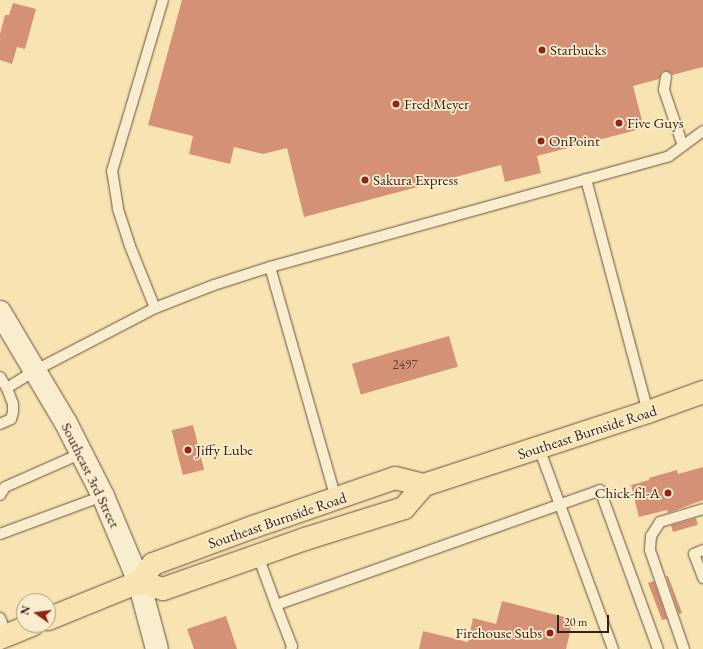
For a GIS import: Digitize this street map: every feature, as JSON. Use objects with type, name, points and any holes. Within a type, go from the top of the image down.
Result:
[{"type":"highway","name":"Southeast Burnside Road","points":[[139,582],[163,589],[404,508],[424,485],[648,412],[703,392]]},
{"type":"highway","name":"Southeast Burnside Road","points":[[56,616],[139,582],[153,564],[252,527],[395,478],[424,485]]},
{"type":"highway","points":[[2,630],[16,628]]},
{"type":"street","name":"Southeast 3rd Street","points":[[0,312],[36,370],[82,453],[103,496],[139,582],[157,649]]},
{"type":"lane","points":[[155,308],[130,246],[118,208],[112,171],[163,0]]},
{"type":"lane","points":[[666,77],[664,90],[683,146]]},
{"type":"lane","points":[[7,388],[36,370],[155,308],[214,285],[270,267],[669,156],[703,131]]},
{"type":"lane","points":[[586,179],[648,412]]},
{"type":"lane","points":[[270,267],[336,499]]},
{"type":"lane","points":[[0,377],[7,388],[13,404],[11,419],[0,424]]},
{"type":"lane","points":[[539,448],[613,649]]},
{"type":"lane","points":[[2,489],[82,453]]},
{"type":"lane","points":[[276,605],[600,490],[658,649]]},
{"type":"lane","points":[[0,534],[103,496]]},
{"type":"lane","points":[[684,649],[650,550],[651,536],[660,522],[703,509]]},
{"type":"lane","points":[[703,550],[694,554],[703,578]]},
{"type":"lane","points":[[258,556],[292,646],[291,649]]},
{"type":"building","name":"Fred Meyer","points":[[182,0],[703,0],[703,67],[672,75],[670,72],[664,71],[661,73],[659,79],[633,86],[644,128],[537,156],[541,173],[505,182],[501,165],[304,217],[287,148],[263,154],[234,147],[230,164],[189,154],[193,136],[148,125]]},
{"type":"building","points":[[13,3],[36,9],[25,49],[17,47],[12,64],[0,60],[0,34],[5,15],[9,15]]},
{"type":"building","points":[[449,336],[458,367],[361,395],[352,364]]},
{"type":"building","name":"Jiffy Lube","points":[[193,425],[204,470],[183,475],[172,430]]},
{"type":"building","name":"Chick-fil-A","points":[[703,467],[703,500],[668,513],[667,510],[639,517],[631,485],[677,470],[678,474]]},
{"type":"building","points":[[696,518],[698,525],[673,532],[671,525]]},
{"type":"building","points":[[666,576],[668,576],[682,613],[679,614]]},
{"type":"building","points":[[654,581],[667,619],[662,620],[648,583]]},
{"type":"building","points":[[502,601],[564,617],[571,628],[566,649],[419,649],[423,631],[468,642],[473,618],[496,624]]},
{"type":"building","points":[[226,616],[237,649],[194,649],[187,629]]},
{"type":"place","name":"Starbucks","points":[[542,50]]},
{"type":"place","name":"Fred Meyer","points":[[396,104]]},
{"type":"place","name":"Five Guys","points":[[619,123]]},
{"type":"place","name":"OnPoint","points":[[541,141]]},
{"type":"place","name":"Sakura Express","points":[[365,180]]},
{"type":"place","name":"Jiffy Lube","points":[[188,450]]},
{"type":"place","name":"Chick-fil-A","points":[[668,493]]},
{"type":"place","name":"Firehouse Subs","points":[[550,633]]}]
